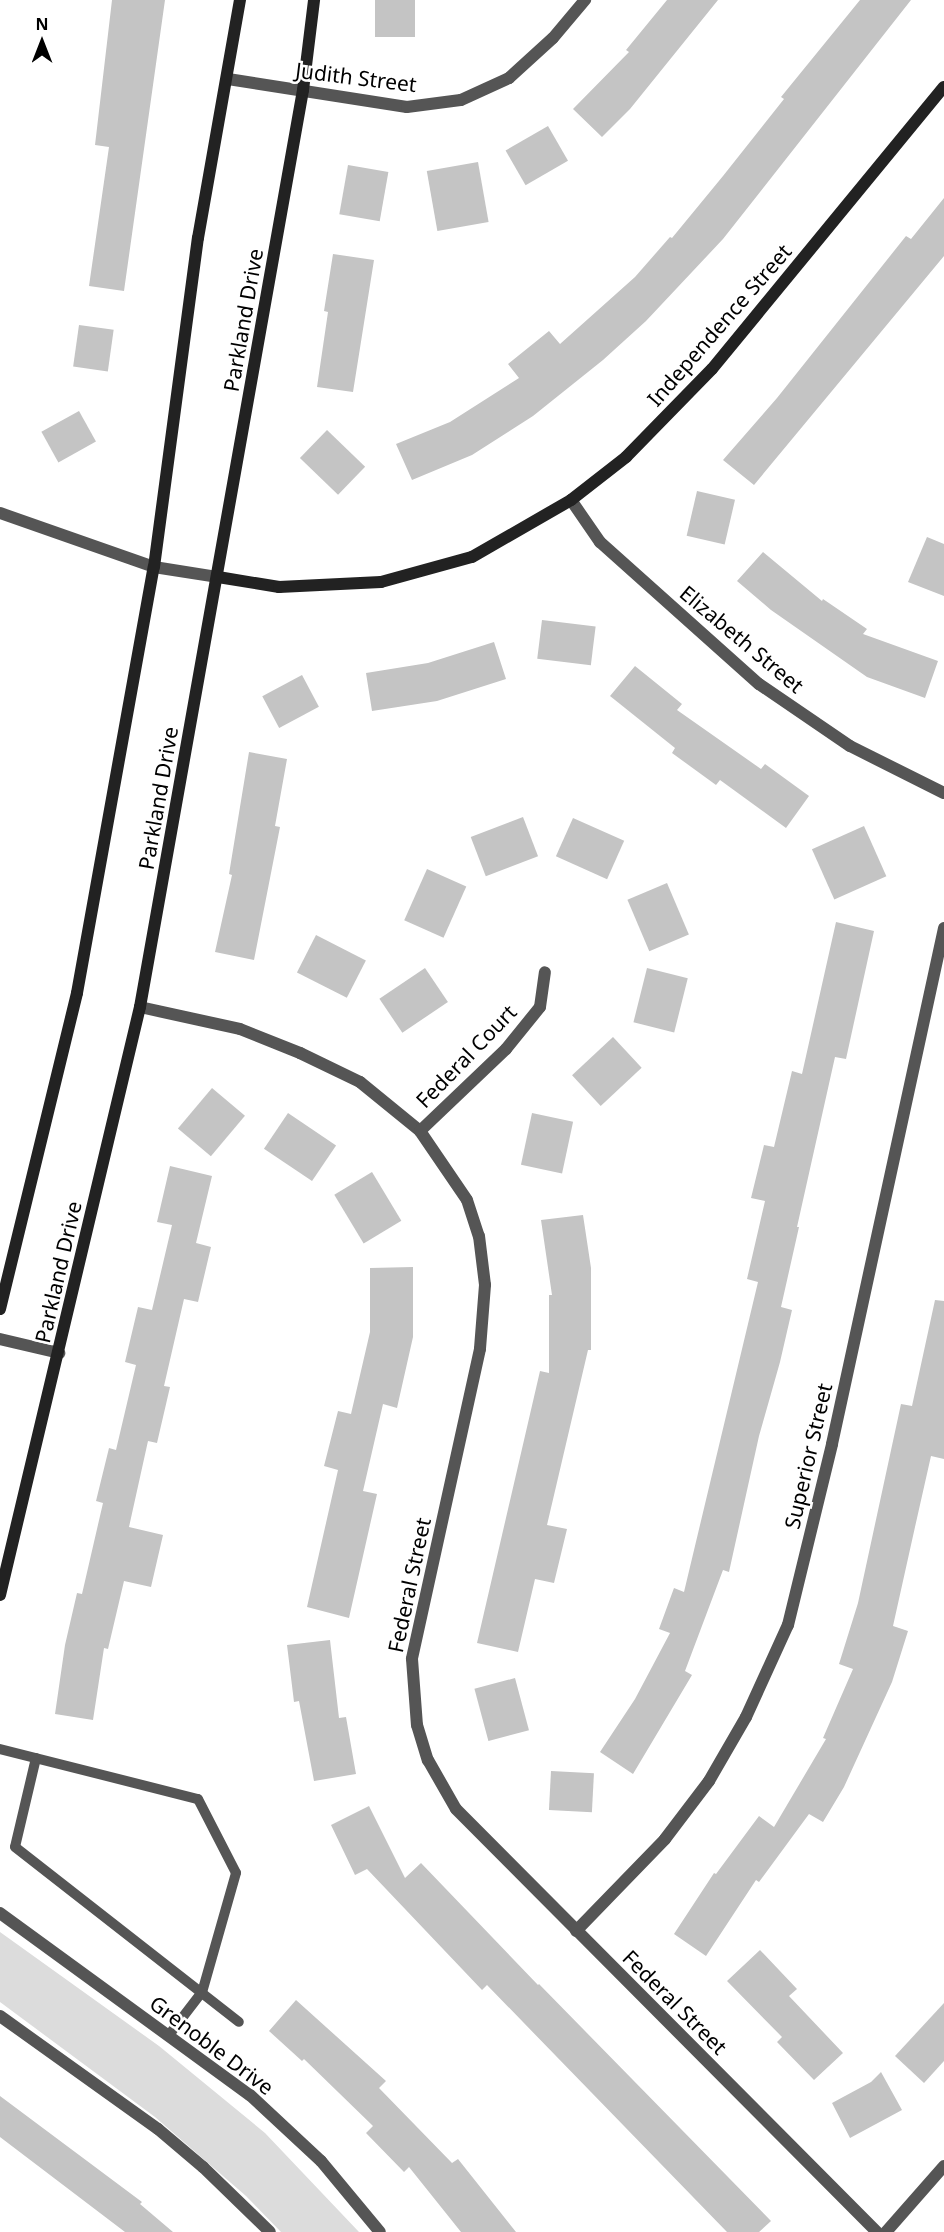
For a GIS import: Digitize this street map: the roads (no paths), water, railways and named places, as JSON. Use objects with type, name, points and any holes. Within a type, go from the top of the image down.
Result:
[{"type":"street","points":[[0,1309],[77,993],[154,567],[198,238],[228,79],[240,0]]},
{"type":"street","name":"Parkland Drive","points":[[0,1595],[140,1007],[303,90],[314,0]]},
{"type":"street","name":"Judith Street","points":[[228,79],[407,107],[461,100],[509,78],[553,38],[585,0]]},
{"type":"street","name":"Independence Street","points":[[0,513],[154,567],[279,587],[381,582],[472,557],[571,500],[626,457],[712,369],[944,87]]},
{"type":"street","name":"Elizabeth Street","points":[[571,500],[600,542],[759,684],[850,746],[944,793]]},
{"type":"street","name":"Superior Street","points":[[576,1931],[665,1839],[709,1780],[746,1717],[788,1625],[832,1444],[944,928]]},
{"type":"street","name":"Federal Court","points":[[420,1131],[506,1049],[540,1007],[545,972]]},
{"type":"street","name":"Federal Street","points":[[140,1007],[240,1029],[300,1053],[360,1082],[420,1131],[467,1200],[479,1236],[485,1285],[480,1349],[412,1659],[417,1725],[428,1760],[456,1809],[877,2232]]},
{"type":"street","points":[[0,1339],[59,1353]]},
{"type":"street","name":"Grenoble Drive","points":[[0,1912],[79,1973],[250,2095],[313,2154],[380,2232]]},
{"type":"street","points":[[0,2016],[158,2129],[203,2167],[270,2232]]},
{"type":"street","points":[[886,2232],[944,2166]]},
{"type":"lane","points":[[0,1749],[198,1798],[236,1873],[202,1992],[169,2035]]},
{"type":"lane","points":[[36,1758],[15,1847],[239,2022]]}]
